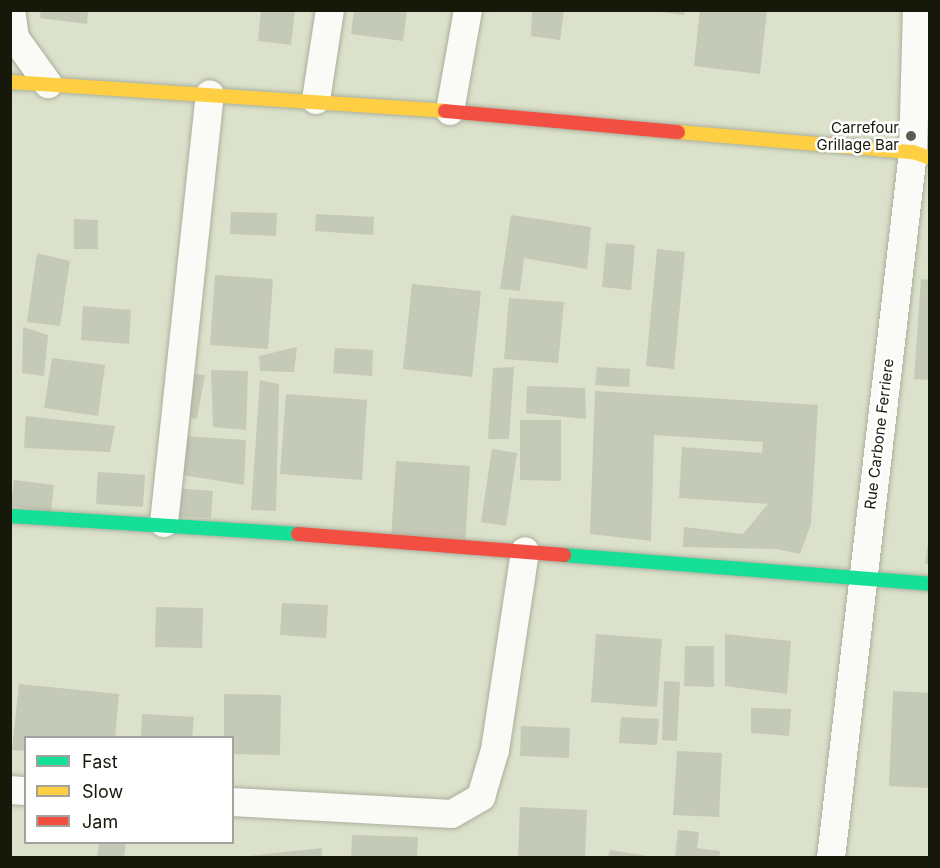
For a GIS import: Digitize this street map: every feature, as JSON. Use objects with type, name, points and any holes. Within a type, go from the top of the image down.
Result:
[{"type":"street","points":[[11,10],[15,38],[48,84]]},
{"type":"street","points":[[316,100],[330,10]]},
{"type":"street","points":[[450,111],[468,10]]},
{"type":"street","name":"Rue Carbone Ferriere","points":[[831,858],[861,577],[921,155],[917,10]]},
{"type":"street","points":[[10,82],[316,100],[921,155]]},
{"type":"street","points":[[164,523],[210,94]]},
{"type":"street","points":[[10,516],[164,523],[930,584]]},
{"type":"street","points":[[234,802],[452,814],[481,797],[495,750],[525,551]]},
{"type":"building","points":[[41,10],[88,10],[87,24],[40,18]]},
{"type":"building","points":[[261,10],[295,10],[291,45],[258,41]]},
{"type":"building","points":[[354,10],[407,10],[403,41],[351,34]]},
{"type":"building","points":[[532,10],[564,10],[560,40],[531,36]]},
{"type":"building","points":[[646,10],[685,10],[684,15]]},
{"type":"building","points":[[700,10],[767,10],[760,74],[694,66]]},
{"type":"building","points":[[231,212],[277,213],[276,236],[230,234]]},
{"type":"building","points":[[316,214],[374,217],[373,235],[315,231]]},
{"type":"building","points":[[511,215],[591,227],[587,269],[524,258],[520,291],[500,289]]},
{"type":"building","points":[[74,219],[98,220],[98,249],[74,249]]},
{"type":"building","points":[[606,243],[635,245],[631,290],[602,287]]},
{"type":"building","points":[[657,249],[685,252],[674,369],[646,366]]},
{"type":"building","points":[[37,253],[70,261],[60,326],[27,322]]},
{"type":"building","points":[[215,275],[273,279],[268,349],[210,345]]},
{"type":"building","points":[[921,279],[930,280],[930,380],[914,379]]},
{"type":"building","points":[[412,284],[481,291],[472,377],[403,369]]},
{"type":"building","points":[[509,298],[564,302],[558,363],[504,359]]},
{"type":"building","points":[[83,306],[131,310],[129,344],[81,340]]},
{"type":"building","points":[[23,327],[48,335],[44,376],[22,373]]},
{"type":"building","points":[[297,347],[294,372],[260,371],[259,356]]},
{"type":"building","points":[[335,348],[373,350],[372,376],[333,373]]},
{"type":"building","points":[[52,358],[105,365],[98,416],[44,408]]},
{"type":"building","points":[[514,367],[509,439],[488,439],[493,368]]},
{"type":"building","points":[[597,367],[630,369],[629,387],[595,385]]},
{"type":"building","points":[[211,370],[248,371],[246,430],[213,427]]},
{"type":"building","points":[[177,373],[205,375],[197,419],[172,414]]},
{"type":"building","points":[[260,380],[279,384],[276,511],[251,510]]},
{"type":"building","points":[[527,386],[585,388],[586,419],[526,413]]},
{"type":"building","points":[[595,391],[818,405],[811,524],[800,554],[777,549],[683,547],[684,527],[743,534],[768,504],[679,498],[682,447],[762,453],[763,442],[654,435],[651,541],[590,534]]},
{"type":"building","points":[[286,394],[367,400],[362,480],[280,474]]},
{"type":"building","points":[[26,416],[115,426],[110,452],[24,448]]},
{"type":"building","points":[[520,420],[561,420],[561,481],[520,480]]},
{"type":"building","points":[[183,436],[246,440],[244,485],[182,475]]},
{"type":"building","points":[[492,449],[517,453],[506,526],[481,522]]},
{"type":"building","points":[[396,461],[470,466],[465,544],[391,540]]},
{"type":"building","points":[[98,472],[145,475],[143,507],[96,504]]},
{"type":"building","points":[[14,480],[54,485],[51,511],[11,506]]},
{"type":"building","points":[[173,488],[213,491],[211,518],[171,516]]},
{"type":"building","points":[[928,543],[930,543],[930,564],[925,564]]},
{"type":"building","points":[[282,603],[328,605],[326,638],[280,635]]},
{"type":"building","points":[[156,607],[203,608],[202,648],[155,647]]},
{"type":"building","points":[[596,634],[662,639],[657,707],[591,702]]},
{"type":"building","points":[[725,634],[791,641],[787,694],[725,686]]},
{"type":"building","points":[[685,646],[714,646],[714,687],[684,686]]},
{"type":"building","points":[[664,681],[680,682],[677,741],[662,740]]},
{"type":"building","points":[[19,684],[119,694],[115,736],[24,736],[24,751],[12,750]]},
{"type":"building","points":[[893,691],[930,693],[930,788],[889,786]]},
{"type":"building","points":[[224,694],[281,695],[280,755],[234,754],[234,736],[224,736]]},
{"type":"building","points":[[751,708],[791,709],[789,736],[751,733]]},
{"type":"building","points":[[142,714],[194,717],[192,736],[141,736]]},
{"type":"building","points":[[621,717],[659,719],[657,745],[619,743]]},
{"type":"building","points":[[521,726],[570,728],[569,758],[520,756]]},
{"type":"building","points":[[677,751],[722,753],[719,817],[673,815]]},
{"type":"building","points":[[520,807],[587,810],[585,858],[518,858]]},
{"type":"building","points":[[678,830],[699,832],[697,848],[720,851],[719,858],[675,858]]},
{"type":"building","points":[[352,835],[418,837],[417,858],[351,858]]},
{"type":"building","points":[[99,844],[126,844],[124,858],[97,858]]},
{"type":"building","points":[[322,848],[322,858],[250,858],[250,856]]},
{"type":"building","points":[[610,850],[648,856],[648,858],[608,858]]},
{"type":"traffic: fast","points":[[10,516],[298,534]]},
{"type":"traffic: fast","points":[[564,555],[930,584]]},
{"type":"traffic: slow","points":[[10,82],[445,111]]},
{"type":"traffic: slow","points":[[678,132],[913,152],[930,158]]},
{"type":"traffic: jam","points":[[445,111],[678,132]]},
{"type":"traffic: jam","points":[[298,534],[564,555]]},
{"type":"place","name":"Carrefour Grillage Bar","points":[[911,136]]}]
